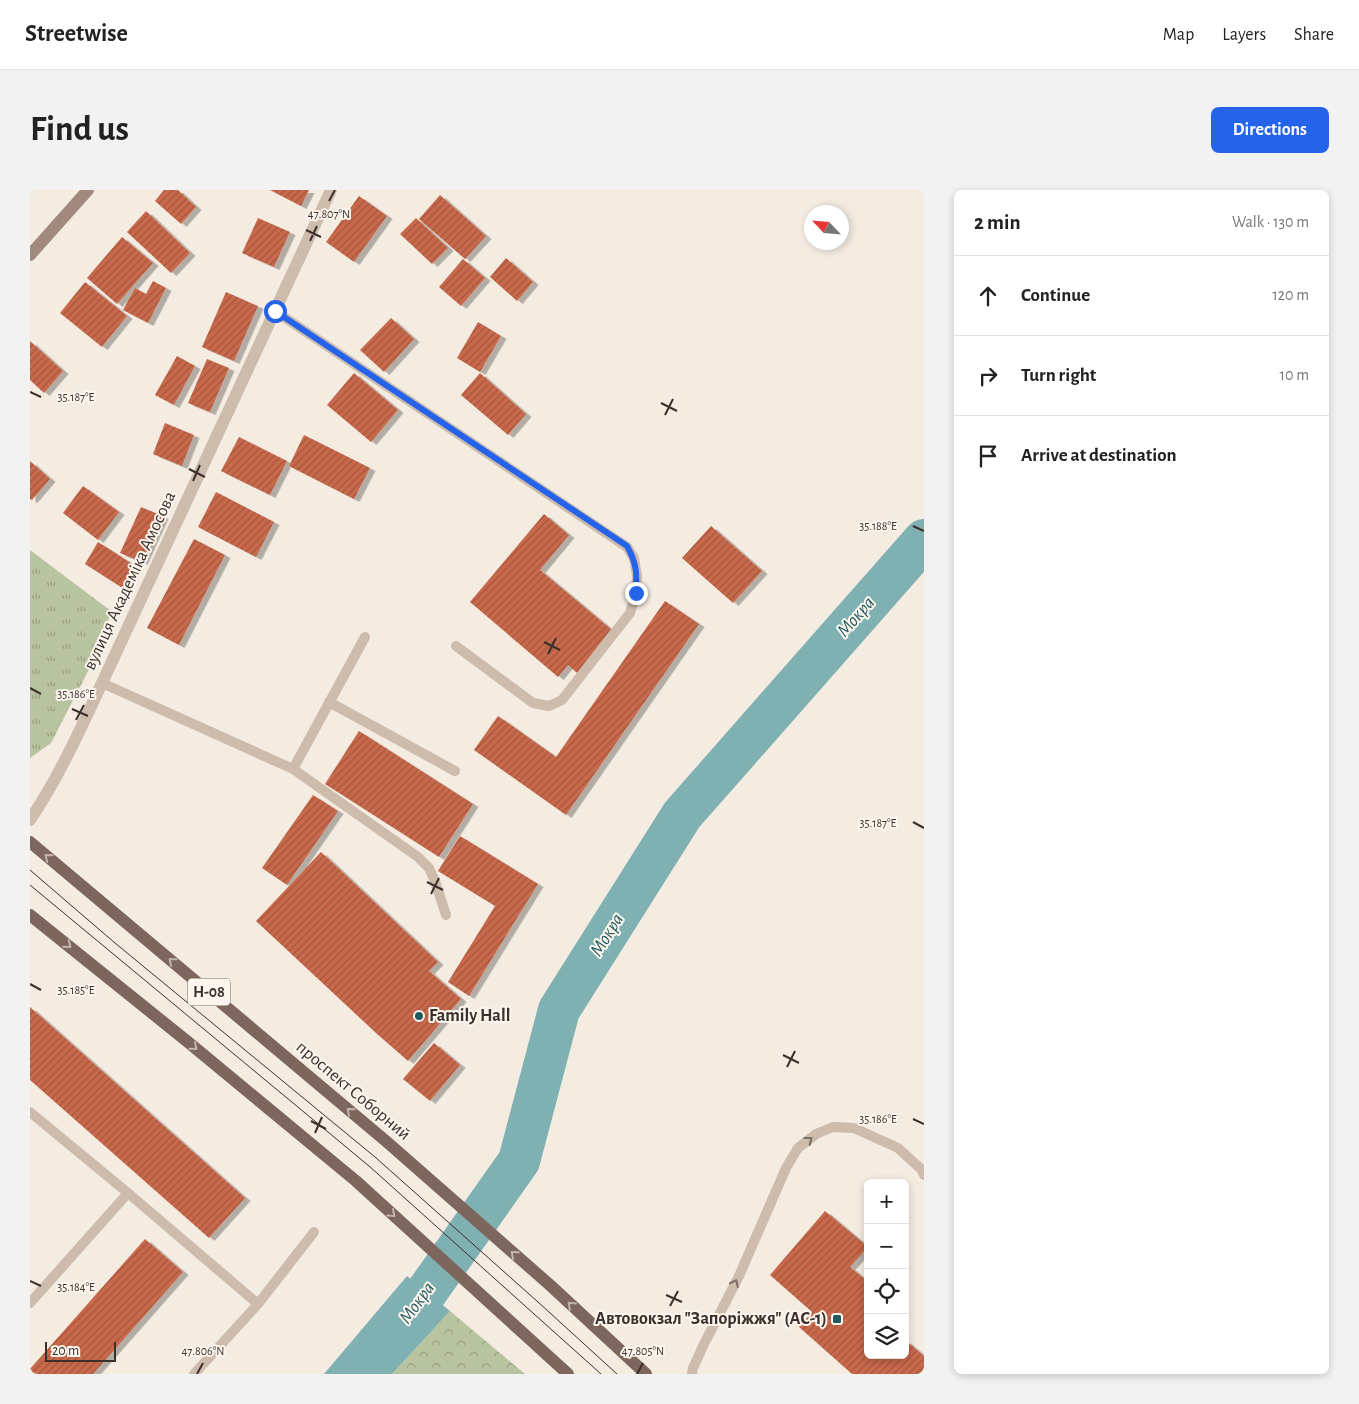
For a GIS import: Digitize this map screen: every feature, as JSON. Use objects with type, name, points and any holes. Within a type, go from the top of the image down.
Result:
[{"type":"main road","name":"проспект Соборний","points":[[30,842],[387,1142],[551,1286],[646,1374]]},
{"type":"main road","points":[[30,915],[356,1181],[568,1374]]},
{"type":"street","points":[[30,255],[88,190]]},
{"type":"street","name":"вулиця Академіка Амосова","points":[[30,820],[44,799],[64,761],[102,683],[331,190]]},
{"type":"lane","points":[[275,311],[627,546],[634,558],[637,576],[636,593],[630,613],[562,700],[549,706],[533,703],[456,646]]},
{"type":"lane","points":[[293,769],[365,636]]},
{"type":"lane","points":[[102,683],[293,769],[418,857],[429,868],[446,915]]},
{"type":"lane","points":[[329,702],[455,771]]},
{"type":"lane","points":[[30,1112],[258,1304]]},
{"type":"lane","points":[[692,1374],[704,1344],[739,1276],[786,1168],[798,1148],[816,1134],[833,1127],[854,1128],[898,1148],[921,1169],[924,1175]]},
{"type":"lane","points":[[30,1303],[128,1193]]},
{"type":"lane","points":[[194,1374],[258,1304],[314,1232]]},
{"type":"green space","points":[[30,550],[111,611],[101,646],[51,743],[30,758]]},
{"type":"green space","points":[[450,1311],[525,1374],[392,1374]]},
{"type":"water","points":[[407,1276],[450,1311],[392,1374],[324,1374]]},
{"type":"building","points":[[164,190],[178,190],[196,207],[181,224],[155,201]]},
{"type":"building","points":[[270,190],[309,190],[301,206]]},
{"type":"building","points":[[440,195],[486,236],[465,259],[419,219]]},
{"type":"building","points":[[359,196],[387,216],[354,262],[326,242]]},
{"type":"building","points":[[146,211],[190,253],[171,273],[127,232]]},
{"type":"building","points":[[258,218],[290,232],[274,267],[242,253]]},
{"type":"building","points":[[416,218],[448,248],[432,264],[400,234]]},
{"type":"building","points":[[122,237],[153,263],[117,304],[87,278]]},
{"type":"building","points":[[506,258],[533,282],[517,301],[490,277]]},
{"type":"building","points":[[463,259],[485,278],[461,306],[439,287]]},
{"type":"building","points":[[153,281],[166,288],[148,323],[123,310],[135,288],[146,294]]},
{"type":"building","points":[[85,282],[127,316],[102,347],[60,313]]},
{"type":"building","points":[[226,292],[258,306],[234,361],[202,347]]},
{"type":"building","points":[[391,318],[414,339],[384,372],[360,350]]},
{"type":"building","points":[[478,322],[501,336],[480,372],[457,358]]},
{"type":"building","points":[[30,341],[63,371],[44,393],[30,380]]},
{"type":"building","points":[[177,356],[195,366],[174,405],[155,395]]},
{"type":"building","points":[[207,359],[229,368],[210,412],[188,403]]},
{"type":"building","points":[[354,373],[398,410],[371,442],[327,405]]},
{"type":"building","points":[[480,373],[526,414],[508,435],[461,395]]},
{"type":"building","points":[[165,423],[194,435],[182,466],[153,454]]},
{"type":"building","points":[[304,435],[370,468],[354,499],[289,466]]},
{"type":"building","points":[[239,437],[287,461],[270,495],[221,471]]},
{"type":"building","points":[[30,461],[50,479],[32,500],[30,499]]},
{"type":"building","points":[[83,486],[119,512],[98,540],[63,513]]},
{"type":"building","points":[[216,492],[274,522],[256,557],[198,527]]},
{"type":"building","points":[[141,507],[163,516],[142,562],[120,553]]},
{"type":"building","points":[[544,514],[569,535],[540,570],[613,631],[577,673],[568,665],[558,677],[470,602]]},
{"type":"building","points":[[711,526],[762,571],[733,603],[682,558]]},
{"type":"building","points":[[194,539],[225,555],[179,645],[147,628]]},
{"type":"building","points":[[98,542],[137,567],[124,589],[85,564]]},
{"type":"building","points":[[665,601],[699,624],[566,815],[474,750],[498,716],[556,757]]},
{"type":"building","points":[[359,731],[473,804],[439,857],[325,784]]},
{"type":"building","points":[[313,795],[338,811],[287,885],[262,868]]},
{"type":"building","points":[[460,836],[538,884],[469,996],[448,982],[495,906],[438,871]]},
{"type":"building","points":[[321,852],[438,962],[429,971],[461,999],[408,1061],[256,921]]},
{"type":"building","points":[[30,1007],[245,1198],[209,1238],[30,1080]]},
{"type":"building","points":[[434,1043],[460,1065],[430,1101],[403,1079]]},
{"type":"building","points":[[825,1211],[864,1244],[864,1251],[850,1267],[864,1279],[864,1359],[909,1359],[909,1343],[924,1356],[924,1374],[852,1374],[799,1327],[812,1312],[770,1275]]},
{"type":"building","points":[[145,1239],[183,1272],[93,1374],[30,1374],[30,1369]]},
{"type":"waterway","name":"Мокра","points":[[365,1374],[409,1317],[519,1161],[559,1010],[682,815],[924,540]]},
{"type":"tram line","points":[[30,870],[115,943],[375,1157],[617,1374]]},
{"type":"tram line","points":[[30,885],[369,1166],[601,1374]]},
{"type":"place","name":"Family Hall","points":[[419,1016]]},
{"type":"place","name":"Автовокзал \"Запоріжжя\" (АС-1)","points":[[837,1319]]},
{"type":"route","points":[[275,311],[627,546],[634,558],[637,576],[636,593]]}]
